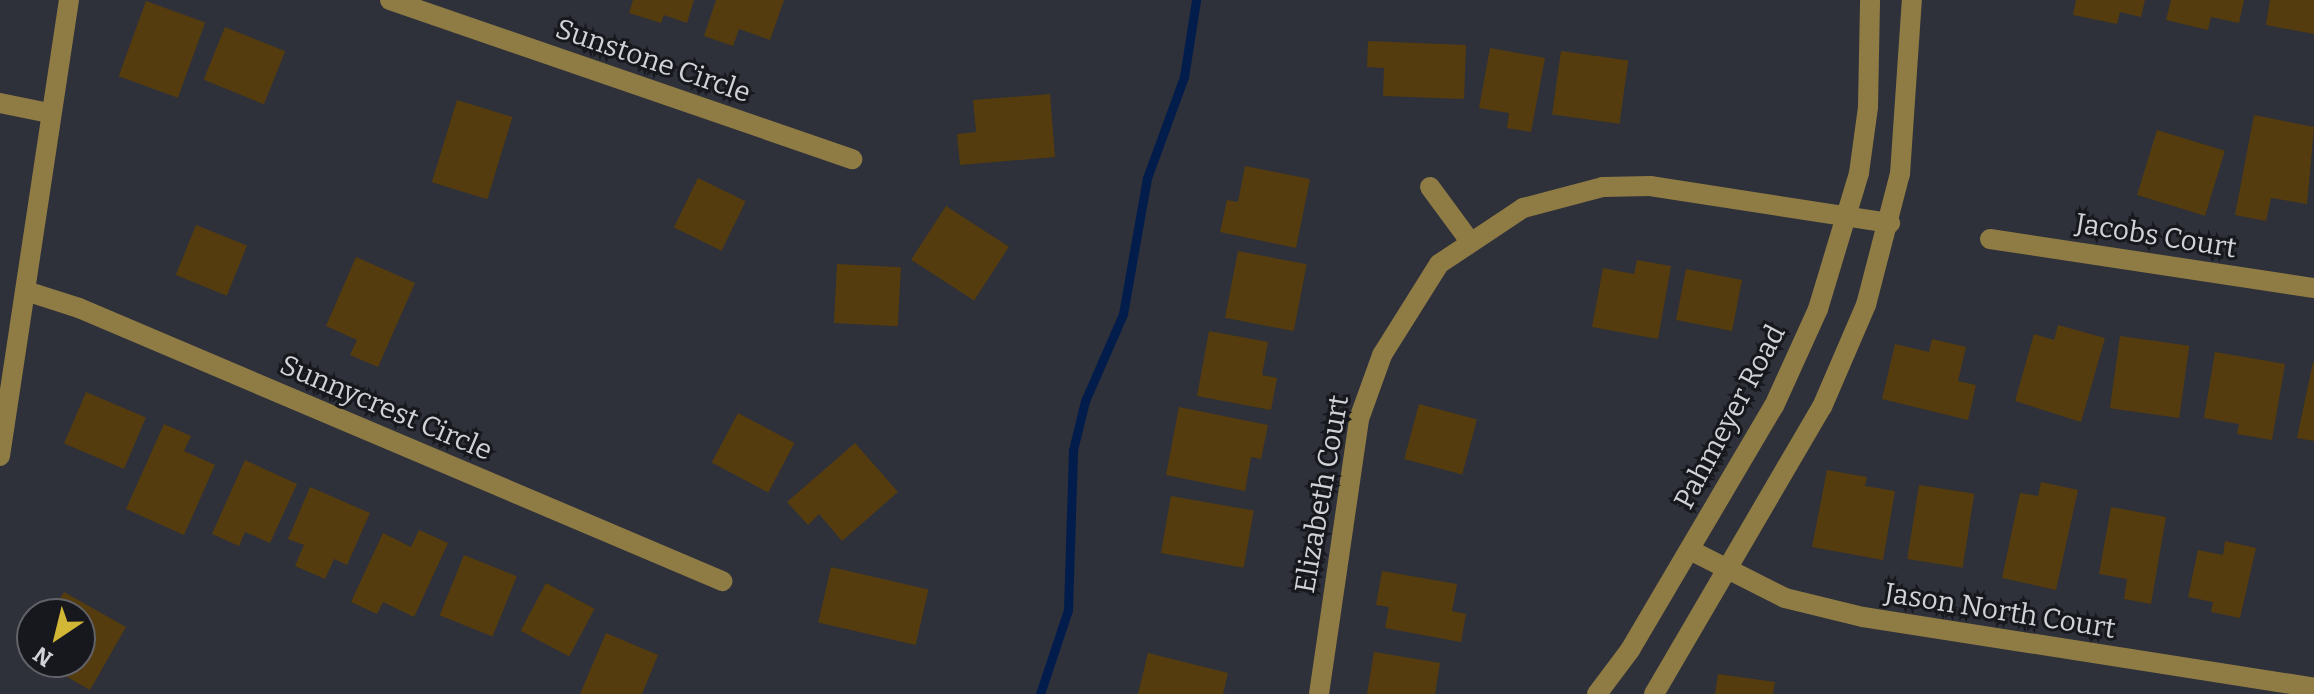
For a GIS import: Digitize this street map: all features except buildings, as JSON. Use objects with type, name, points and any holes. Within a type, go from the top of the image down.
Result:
[{"type":"street","points":[[0,456],[26,291],[49,113],[69,0]]},
{"type":"street","name":"Sunstone Circle","points":[[390,0],[852,159]]},
{"type":"street","name":"Pahmeyer Road","points":[[1597,694],[1690,550],[1799,356],[1847,216],[1868,107],[1870,0]]},
{"type":"street","points":[[1654,694],[1847,356],[1880,268],[1908,113],[1912,0]]},
{"type":"street","points":[[0,103],[49,113]]},
{"type":"street","name":"Elizabeth Court","points":[[1319,694],[1350,469],[1369,385],[1418,293],[1439,264],[1469,240],[1523,208],[1603,187],[1650,186],[1890,223]]},
{"type":"street","points":[[1430,187],[1469,240]]},
{"type":"street","name":"Jacobs Court","points":[[1990,239],[2314,288]]},
{"type":"street","name":"Sunnycrest Circle","points":[[26,291],[79,308],[722,581]]},
{"type":"street","name":"Jason North Court","points":[[1690,550],[1785,598],[1863,617],[2314,688]]},
{"type":"waterway","points":[[1040,694],[1068,610],[1073,450],[1085,401],[1123,314],[1147,178],[1184,77],[1196,0]]}]
